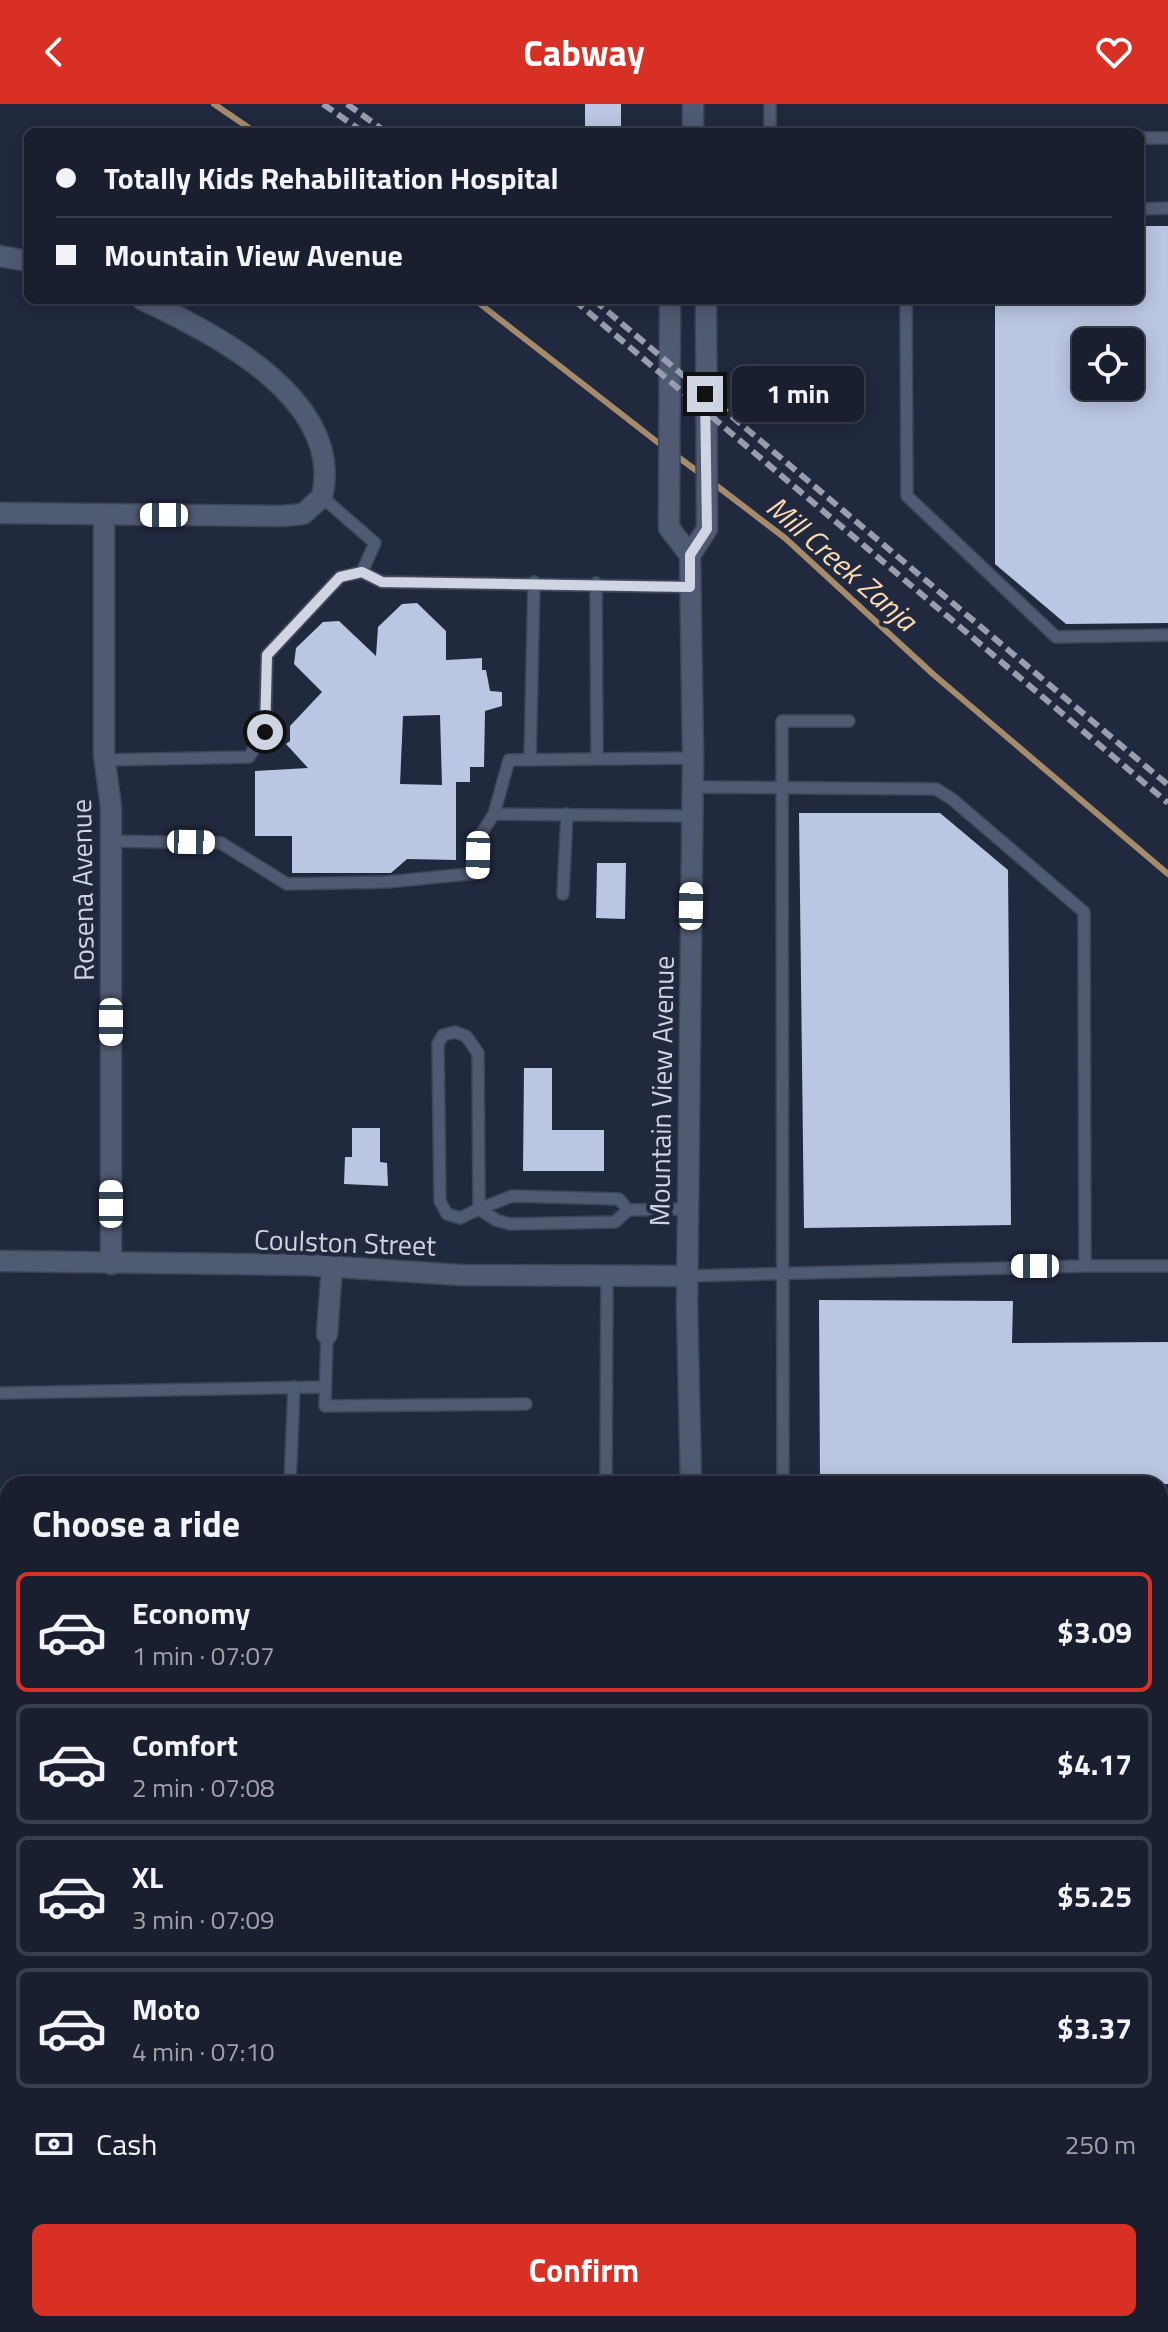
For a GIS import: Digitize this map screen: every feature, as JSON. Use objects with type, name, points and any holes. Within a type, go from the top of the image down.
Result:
[{"type":"street","points":[[693,104],[693,128]]},
{"type":"street","points":[[0,256],[24,260]]},
{"type":"street","points":[[0,513],[283,516],[303,514],[319,501],[325,466],[307,417],[292,397],[273,378],[221,342],[150,304]]},
{"type":"street","points":[[670,304],[669,528],[690,555],[707,529],[706,304]]},
{"type":"street","name":"Rosena Avenue","points":[[104,514],[105,760],[111,841],[111,1264]]},
{"type":"street","name":"Mountain View Avenue","points":[[690,555],[693,787],[687,1276],[691,1476]]},
{"type":"street","name":"Coulston Street","points":[[0,1261],[332,1267],[461,1275],[687,1276]]},
{"type":"street","points":[[327,1334],[332,1267]]},
{"type":"lane","points":[[770,104],[770,128]]},
{"type":"lane","points":[[1144,138],[1168,138]]},
{"type":"lane","points":[[1144,209],[1168,208]]},
{"type":"lane","points":[[906,304],[907,496],[1056,637],[1168,635]]},
{"type":"lane","points":[[319,501],[375,543],[362,572]]},
{"type":"lane","points":[[105,760],[249,757],[265,732],[267,655],[340,577],[362,572],[382,582],[596,583],[690,587]]},
{"type":"lane","points":[[530,760],[534,582]]},
{"type":"lane","points":[[596,583],[597,759]]},
{"type":"lane","points":[[783,1476],[782,721],[849,721]]},
{"type":"lane","points":[[111,841],[221,843],[287,884],[387,882],[478,873],[479,837],[494,814],[509,760],[693,758]]},
{"type":"lane","points":[[693,787],[936,789],[952,799],[1084,912],[1085,1266]]},
{"type":"lane","points":[[494,814],[692,816]]},
{"type":"lane","points":[[563,894],[567,814]]},
{"type":"lane","points":[[479,1209],[478,1053],[466,1036],[455,1032],[443,1035],[438,1044],[440,1201],[447,1214],[460,1218],[512,1196],[603,1196],[619,1199],[628,1210]]},
{"type":"lane","points":[[479,1209],[496,1220],[510,1224],[615,1222],[628,1210],[688,1209]]},
{"type":"lane","points":[[687,1276],[1168,1266]]},
{"type":"lane","points":[[607,1276],[607,1476]]},
{"type":"lane","points":[[327,1334],[325,1406],[526,1404]]},
{"type":"lane","points":[[290,1476],[294,1387]]},
{"type":"lane","points":[[0,1393],[325,1387]]},
{"type":"building","points":[[585,104],[621,104],[621,128],[585,128]]},
{"type":"building","points":[[1144,226],[1168,226],[1168,623],[1066,624],[995,564],[995,304],[1144,304]]},
{"type":"building","points":[[417,603],[446,631],[446,660],[482,658],[482,670],[486,670],[490,691],[502,692],[502,706],[485,711],[484,767],[470,767],[470,782],[456,782],[456,860],[407,859],[391,873],[292,873],[292,836],[255,836],[255,771],[308,768],[286,744],[290,741],[290,726],[322,692],[294,664],[296,648],[323,622],[339,621],[376,656],[378,627],[402,604]],"holes":[[[440,715],[442,785],[400,784],[403,716]]]},
{"type":"building","points":[[799,813],[940,813],[1008,870],[1011,1225],[804,1228]]},
{"type":"building","points":[[597,863],[626,863],[625,919],[596,918]]},
{"type":"building","points":[[524,1068],[552,1068],[552,1130],[604,1130],[604,1171],[523,1171]]},
{"type":"building","points":[[352,1128],[380,1128],[380,1162],[387,1163],[388,1186],[344,1184],[345,1157],[352,1157]]},
{"type":"building","points":[[819,1300],[1013,1301],[1012,1343],[1168,1342],[1168,1476],[820,1476]]},
{"type":"waterway","name":"Mill Creek Zanja","points":[[214,104],[249,128]]},
{"type":"waterway","name":"Mill Creek Zanja","points":[[480,304],[665,448]]},
{"type":"waterway","name":"Mill Creek Zanja","points":[[674,454],[701,474]]},
{"type":"waterway","name":"Mill Creek Zanja","points":[[713,483],[785,538],[934,675],[1168,874]]},
{"type":"railway","points":[[323,104],[357,128]]},
{"type":"railway","points":[[347,104],[380,128]]},
{"type":"railway","points":[[579,304],[1168,803]]},
{"type":"railway","points":[[599,304],[1168,785]]},
{"type":"route","points":[[265,732],[267,655],[340,577],[362,572],[382,582],[630,583],[690,587],[690,555],[707,529],[705,394]]}]
